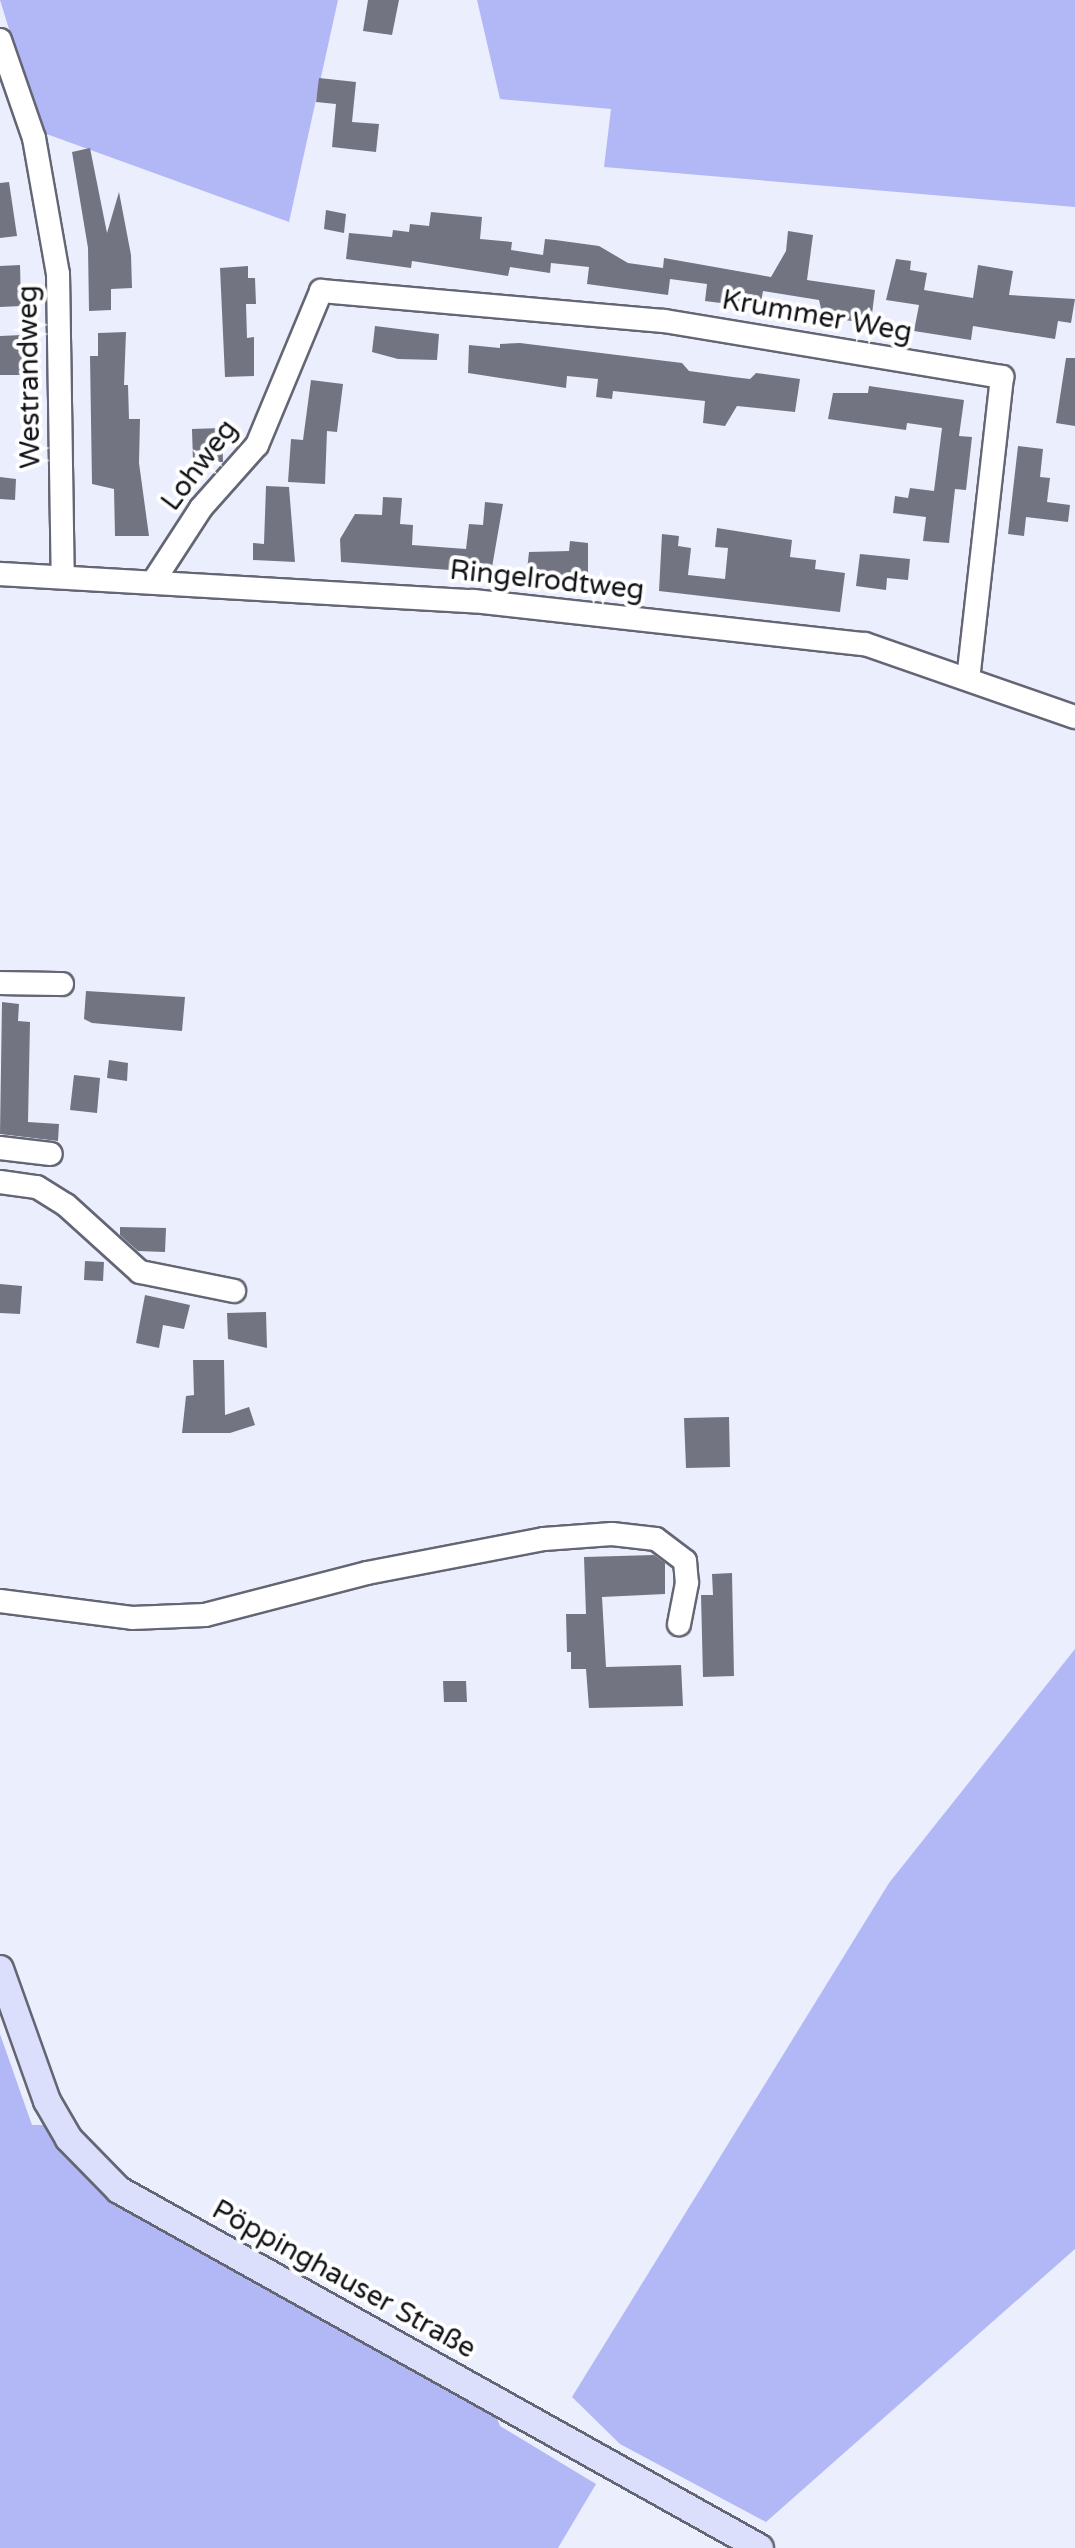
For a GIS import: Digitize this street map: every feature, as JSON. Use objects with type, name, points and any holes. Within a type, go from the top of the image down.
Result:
[{"type":"main road","name":"Pöppinghauser Straße","points":[[0,1969],[47,2101],[69,2139],[119,2190],[760,2548]]},
{"type":"street","name":"Westrandweg","points":[[0,40],[34,138],[58,274],[63,577]]},
{"type":"street","name":"Lohweg","points":[[153,582],[201,508],[257,445],[321,291]]},
{"type":"street","name":"Krummer Weg","points":[[321,291],[664,321],[1002,377],[968,678]]},
{"type":"street","name":"Ringelrodtweg","points":[[0,574],[473,601],[865,644],[1075,717]]},
{"type":"street","points":[[0,983],[62,984]]},
{"type":"street","points":[[0,1148],[51,1154]]},
{"type":"street","points":[[0,1182],[37,1187],[66,1205],[140,1272],[234,1291]]},
{"type":"street","points":[[0,1601],[132,1618],[205,1615],[367,1573],[544,1539],[612,1534],[656,1539],[685,1561],[687,1583],[679,1624]]},
{"type":"shaded area","points":[[0,0],[338,0],[289,222],[41,132]]},
{"type":"shaded area","points":[[477,0],[1075,0],[1075,207],[604,167],[611,109],[500,99]]},
{"type":"shaded area","points":[[1075,1649],[1075,2249],[766,2522],[620,2444],[572,2397],[889,1883]]},
{"type":"shaded area","points":[[0,2034],[32,2125],[48,2125],[56,2140],[495,2413],[500,2426],[596,2484],[558,2548],[0,2548]]},
{"type":"building","points":[[368,0],[399,0],[392,35],[363,31]]},
{"type":"building","points":[[319,78],[356,82],[352,122],[379,124],[376,152],[332,147],[336,104],[316,102]]},
{"type":"building","points":[[90,148],[107,233],[119,192],[131,255],[132,288],[111,289],[111,310],[89,311],[88,248],[72,152]]},
{"type":"building","points":[[9,182],[17,236],[0,238],[0,183]]},
{"type":"building","points":[[326,210],[346,214],[344,233],[324,229]]},
{"type":"building","points":[[431,212],[482,217],[480,239],[512,242],[511,250],[543,255],[545,239],[555,240],[599,246],[628,263],[663,268],[664,258],[771,277],[786,251],[788,231],[813,235],[807,280],[875,290],[872,314],[868,314],[866,323],[823,317],[819,300],[763,291],[760,308],[705,301],[707,284],[670,279],[668,295],[587,284],[589,267],[551,263],[550,273],[510,267],[508,276],[412,261],[411,268],[346,259],[349,233],[392,237],[393,230],[409,232],[410,224],[429,226]]},
{"type":"building","points":[[896,259],[911,261],[910,270],[927,273],[924,290],[973,298],[978,265],[1013,271],[1009,295],[1075,299],[1071,323],[1058,321],[1055,339],[973,326],[971,340],[914,331],[919,305],[886,300]]},
{"type":"building","points":[[20,265],[21,306],[0,307],[0,266]]},
{"type":"building","points":[[248,266],[248,278],[255,278],[256,304],[246,304],[247,338],[254,337],[254,376],[225,377],[220,268]]},
{"type":"building","points":[[375,326],[439,334],[437,360],[398,359],[372,352]]},
{"type":"building","points":[[126,332],[124,385],[128,385],[129,419],[140,419],[139,463],[149,536],[115,536],[114,489],[92,484],[90,356],[98,356],[98,333]]},
{"type":"building","points":[[22,335],[23,375],[0,375],[0,336]]},
{"type":"building","points":[[520,343],[682,363],[689,371],[733,377],[750,379],[756,373],[800,379],[795,412],[737,406],[725,426],[703,423],[705,401],[613,391],[612,399],[596,397],[598,379],[567,376],[566,388],[468,373],[469,345],[500,348],[500,344]]},
{"type":"building","points":[[1066,358],[1075,358],[1075,426],[1056,423]]},
{"type":"building","points":[[311,380],[343,384],[337,432],[327,431],[325,484],[288,482],[291,439],[303,440]]},
{"type":"building","points":[[869,386],[964,400],[959,436],[972,437],[966,490],[955,489],[949,543],[923,541],[926,517],[893,513],[895,496],[908,498],[910,488],[934,491],[942,428],[907,423],[906,430],[828,419],[833,393],[868,393]]},
{"type":"building","points":[[222,428],[223,462],[193,462],[192,429]]},
{"type":"building","points":[[1018,446],[1043,449],[1040,477],[1050,478],[1047,502],[1070,505],[1068,522],[1026,517],[1024,536],[1008,534]]},
{"type":"building","points":[[0,477],[16,479],[15,500],[0,499]]},
{"type":"building","points":[[266,486],[289,487],[295,562],[253,560],[253,543],[264,544]]},
{"type":"building","points":[[383,497],[402,498],[400,524],[413,525],[412,545],[466,549],[469,524],[483,525],[485,502],[503,504],[491,573],[341,562],[340,539],[355,514],[382,515]]},
{"type":"building","points":[[717,528],[792,540],[790,557],[816,560],[815,569],[845,573],[840,612],[659,591],[662,534],[679,536],[678,546],[691,548],[688,575],[725,579],[728,548],[715,547]]},
{"type":"building","points":[[570,541],[588,543],[588,583],[540,577],[541,571],[527,570],[529,552],[569,551]]},
{"type":"building","points":[[860,554],[910,559],[908,580],[887,578],[886,590],[856,586]]},
{"type":"building","points":[[86,991],[185,997],[182,1031],[92,1023],[84,1019]]},
{"type":"building","points":[[2,1002],[19,1004],[18,1021],[30,1022],[28,1122],[59,1124],[58,1141],[0,1134]]},
{"type":"building","points":[[109,1060],[128,1063],[127,1081],[107,1078]]},
{"type":"building","points":[[74,1075],[100,1078],[97,1113],[70,1110]]},
{"type":"building","points":[[120,1227],[166,1228],[165,1252],[138,1251],[120,1235]]},
{"type":"building","points":[[85,1261],[104,1262],[103,1281],[84,1280]]},
{"type":"building","points":[[0,1284],[22,1286],[20,1314],[0,1313]]},
{"type":"building","points":[[145,1295],[190,1305],[184,1329],[163,1325],[159,1348],[136,1343]]},
{"type":"building","points":[[266,1312],[267,1348],[228,1339],[227,1313]]},
{"type":"building","points":[[193,1360],[224,1360],[225,1415],[249,1407],[255,1425],[230,1433],[182,1433],[186,1396],[194,1395]]},
{"type":"building","points":[[729,1417],[730,1467],[686,1468],[684,1418]]},
{"type":"building","points":[[654,1555],[665,1563],[665,1594],[602,1597],[606,1667],[681,1665],[683,1706],[589,1708],[586,1669],[571,1669],[571,1652],[567,1652],[566,1614],[586,1614],[584,1557]]},
{"type":"building","points":[[732,1573],[734,1676],[703,1677],[701,1595],[713,1595],[712,1574]]},
{"type":"building","points":[[443,1681],[466,1681],[467,1702],[444,1702]]}]
